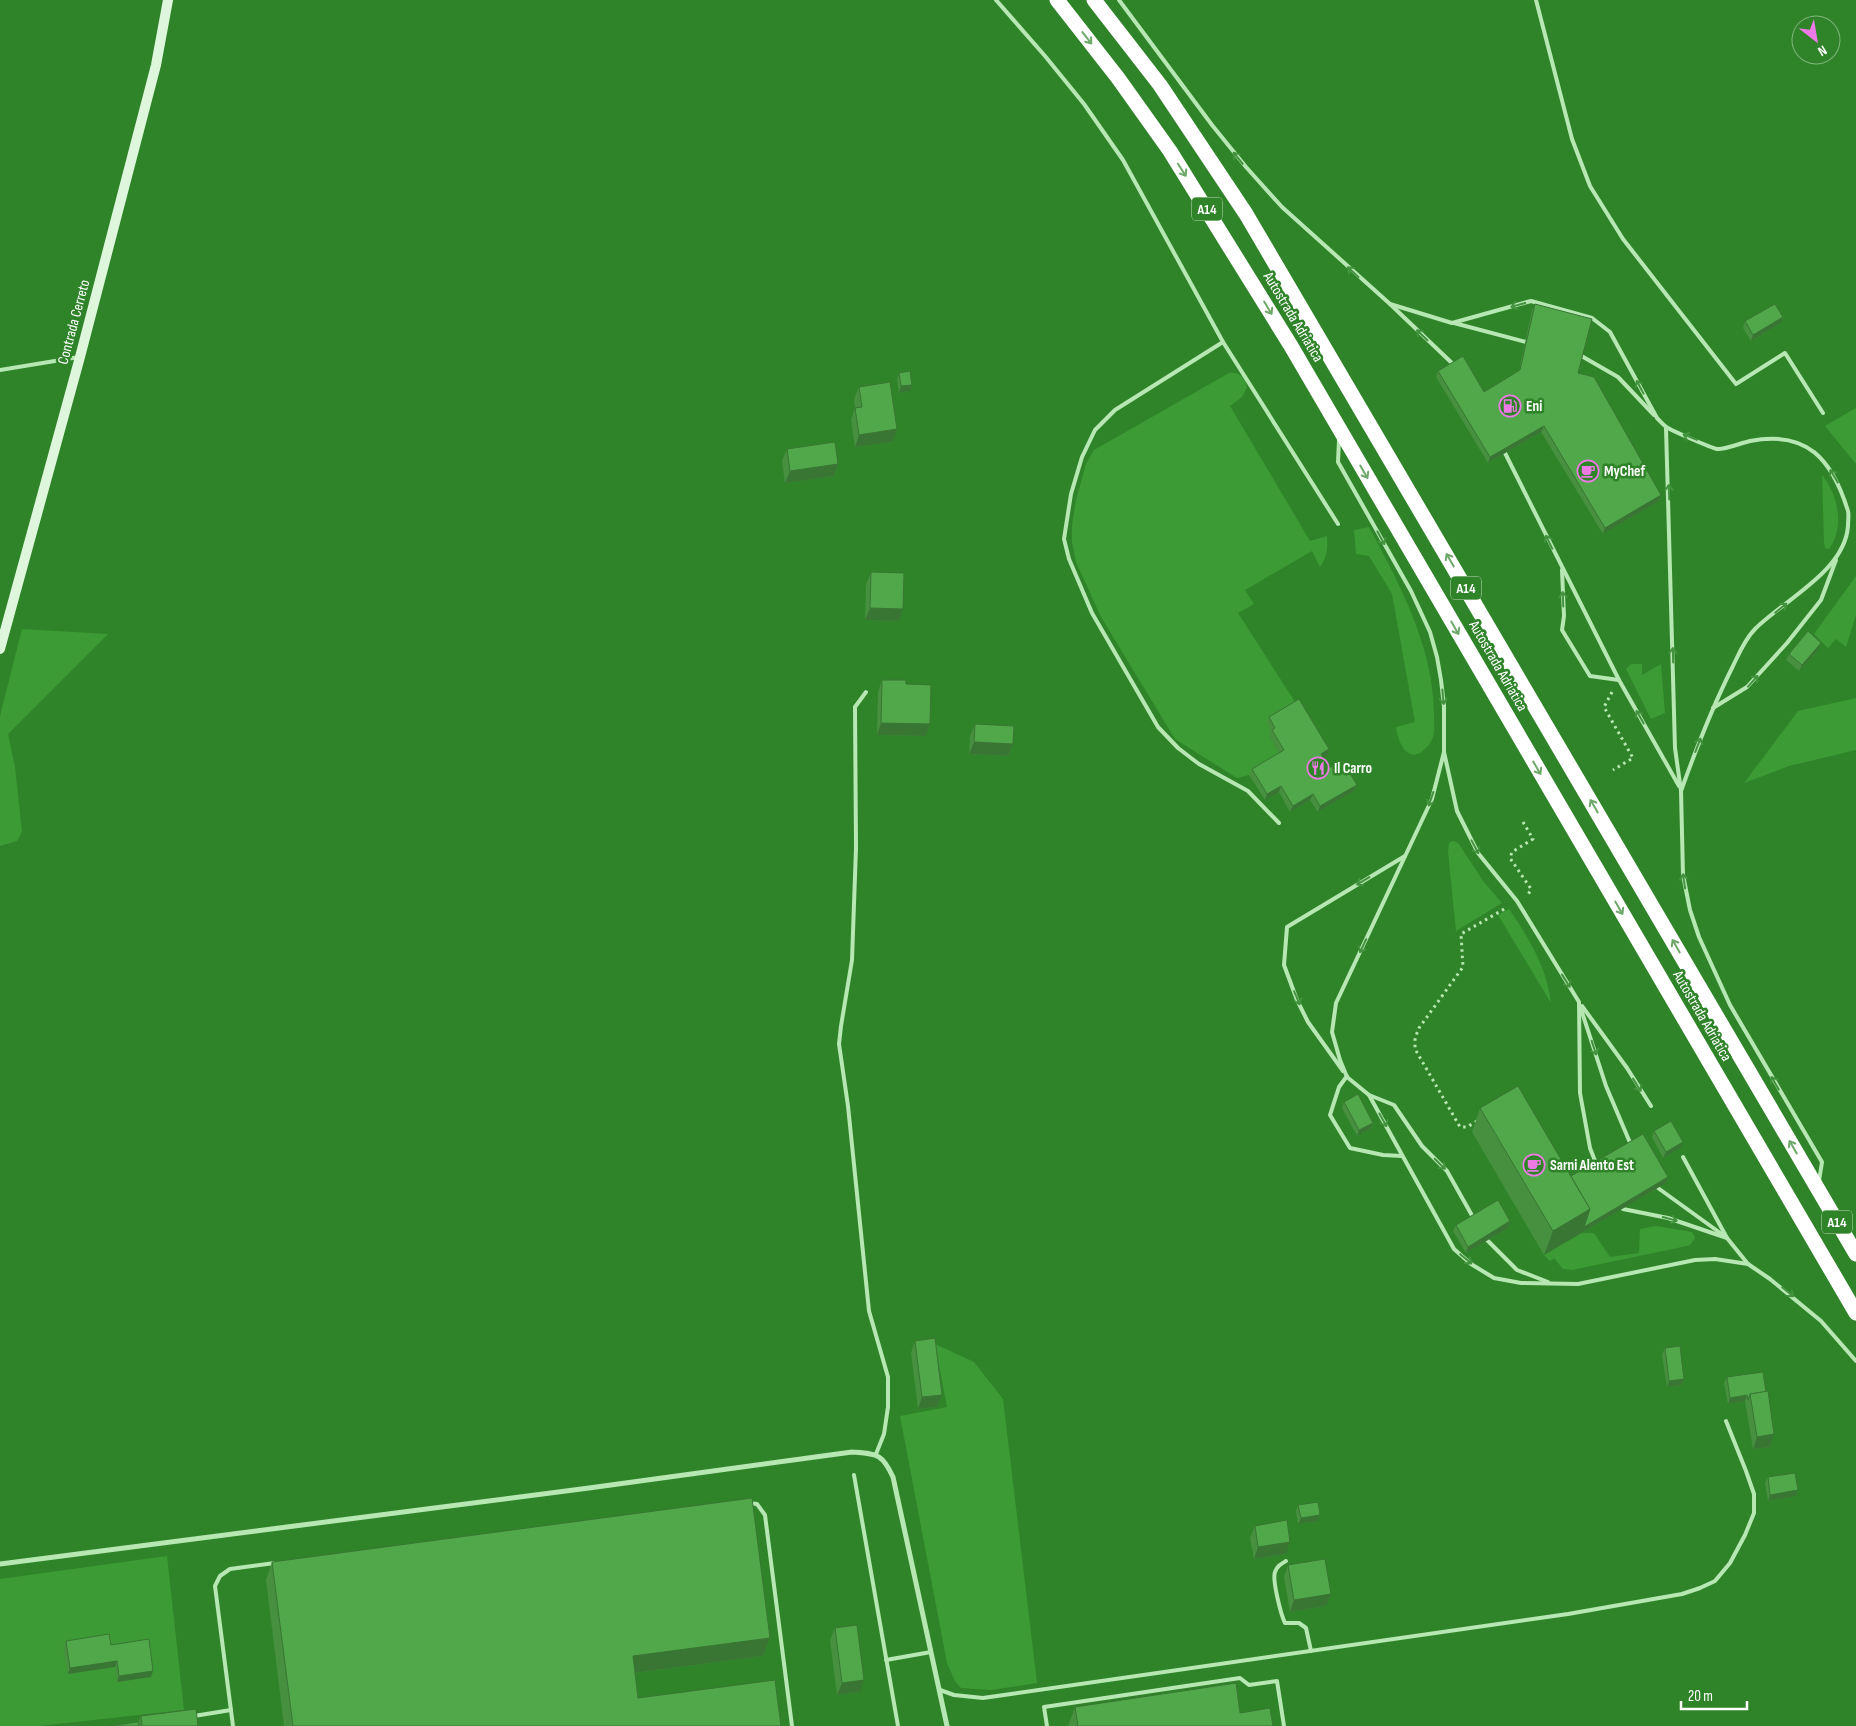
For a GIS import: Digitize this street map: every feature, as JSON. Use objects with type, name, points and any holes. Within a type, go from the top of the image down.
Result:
[{"type":"highway","name":"Autostrada Adriatica","points":[[1057,0],[1118,78],[1170,151],[1286,338],[1856,1313]]},
{"type":"highway","name":"Autostrada Adriatica","points":[[1094,0],[1160,84],[1222,175],[1246,214],[1856,1254]]},
{"type":"main road","name":"Contrada Cerreto","points":[[0,649],[80,357],[156,65],[168,0]]},
{"type":"street","points":[[0,1564],[598,1487],[852,1452],[876,1454],[893,1477],[948,1726]]},
{"type":"lane","points":[[996,0],[1046,56],[1123,160],[1223,342],[1338,524]]},
{"type":"lane","points":[[1119,0],[1212,126],[1282,207],[1390,304],[1454,366]]},
{"type":"lane","points":[[1536,0],[1572,140],[1590,186],[1623,240],[1736,384],[1785,353],[1823,413]]},
{"type":"lane","points":[[1452,323],[1531,301],[1592,318],[1610,332],[1657,418]]},
{"type":"lane","points":[[1390,304],[1452,323],[1535,344]]},
{"type":"lane","points":[[1223,342],[1115,410],[1095,430],[1082,457],[1072,494],[1064,539],[1069,559],[1092,613],[1158,727],[1178,748],[1199,764],[1248,791],[1279,823]]},
{"type":"lane","points":[[1572,353],[1582,355],[1618,377],[1666,428],[1717,449],[1772,438],[1807,447],[1820,456],[1838,482],[1848,514],[1847,534],[1844,546],[1837,557],[1821,600],[1787,643],[1747,687],[1712,708]]},
{"type":"lane","points":[[0,370],[80,357]]},
{"type":"lane","points":[[1666,428],[1675,748],[1681,790],[1683,875],[1690,910],[1699,938],[1730,1005],[1822,1162],[1818,1189]]},
{"type":"lane","points":[[1340,430],[1338,462],[1411,591],[1430,632],[1441,680],[1444,706],[1444,752],[1457,810],[1465,828],[1478,853],[1518,901],[1579,1002],[1627,1068],[1651,1106]]},
{"type":"lane","points":[[1505,453],[1619,680],[1681,790]]},
{"type":"lane","points":[[1681,790],[1712,708],[1742,648],[1754,630],[1805,589],[1837,557]]},
{"type":"lane","points":[[1562,568],[1562,630],[1590,676],[1619,680]]},
{"type":"lane","points":[[866,692],[855,707],[856,848],[852,960],[839,1044],[848,1106],[869,1310],[888,1377],[886,1425],[876,1454]]},
{"type":"lane","points":[[1347,1076],[1332,1032],[1336,1004],[1432,800],[1444,752]]},
{"type":"lane","points":[[1405,856],[1287,926],[1284,965],[1297,1000],[1308,1022],[1347,1076],[1369,1095],[1394,1105],[1422,1146],[1447,1171],[1474,1219]]},
{"type":"lane","points":[[1579,1002],[1606,1086],[1631,1145]]},
{"type":"lane","points":[[1579,1002],[1580,1093],[1590,1148],[1597,1166]]},
{"type":"lane","points":[[1347,1076],[1339,1087],[1330,1115],[1350,1148],[1383,1155],[1403,1156]]},
{"type":"lane","points":[[1369,1095],[1454,1250],[1471,1264],[1494,1278],[1521,1283],[1578,1284],[1694,1260],[1715,1260],[1748,1264]]},
{"type":"lane","points":[[1683,1157],[1727,1238],[1748,1264],[1770,1278],[1822,1321],[1856,1361]]},
{"type":"lane","points":[[1658,1188],[1727,1238]]},
{"type":"lane","points":[[1623,1209],[1668,1218],[1727,1238]]},
{"type":"lane","points":[[1487,1240],[1517,1270],[1550,1283]]},
{"type":"lane","points":[[940,1690],[954,1695],[983,1698],[1558,1616],[1682,1594],[1714,1581],[1730,1563],[1746,1536],[1754,1513],[1754,1494],[1726,1421]]},
{"type":"lane","points":[[854,1475],[898,1726]]},
{"type":"lane","points":[[744,1502],[757,1504],[765,1515],[792,1726]]},
{"type":"lane","points":[[1286,1561],[1280,1565],[1274,1574],[1280,1614],[1285,1623],[1299,1623],[1306,1628],[1311,1651]]},
{"type":"lane","points":[[233,1726],[215,1586],[220,1576],[230,1569],[279,1562]]},
{"type":"lane","points":[[886,1660],[931,1652]]},
{"type":"lane","points":[[1047,1726],[1044,1707],[1240,1678],[1249,1685],[1277,1681],[1284,1726]]},
{"type":"lane","points":[[193,1716],[231,1710]]},
{"type":"path","points":[[1613,770],[1634,758],[1604,707],[1619,680]]},
{"type":"path","points":[[1482,1118],[1467,1128],[1460,1127],[1415,1049],[1415,1038],[1419,1028],[1463,967],[1461,934],[1528,895],[1531,889],[1510,858],[1512,852],[1533,839],[1523,822]]},
{"type":"green space","points":[[1229,373],[1236,373],[1241,376],[1245,380],[1247,387],[1242,397],[1230,406],[1310,541],[1327,536],[1326,556],[1320,567],[1312,551],[1245,590],[1254,604],[1238,613],[1297,705],[1269,736],[1281,756],[1249,775],[1237,778],[1175,739],[1101,617],[1076,562],[1072,543],[1072,525],[1076,500],[1086,464],[1094,450]]},
{"type":"green space","points":[[1856,408],[1856,464],[1825,426]]},
{"type":"green space","points":[[1822,475],[1832,492],[1838,511],[1837,531],[1829,549],[1825,548],[1824,542]]},
{"type":"green space","points":[[1369,527],[1413,617],[1428,664],[1432,688],[1434,732],[1430,743],[1418,754],[1407,752],[1403,748],[1396,727],[1415,722],[1392,594],[1369,556],[1356,554],[1354,530]]},
{"type":"green space","points":[[1856,576],[1856,615],[1846,647],[1836,639],[1828,648],[1814,634]]},
{"type":"green space","points":[[22,629],[108,634],[8,734],[15,767],[22,832],[17,841],[0,846],[0,716]]},
{"type":"green space","points":[[1631,664],[1642,664],[1642,675],[1661,664],[1665,713],[1651,719],[1626,669]]},
{"type":"green space","points":[[1856,698],[1856,750],[1789,766],[1744,783],[1798,711]]},
{"type":"green space","points":[[1452,841],[1459,844],[1483,881],[1502,903],[1456,931],[1448,851],[1449,843]]},
{"type":"green space","points":[[1509,909],[1536,954],[1546,978],[1551,1003],[1498,915]]},
{"type":"green space","points":[[1656,1226],[1692,1232],[1695,1238],[1690,1245],[1572,1270],[1563,1269],[1554,1258],[1550,1261],[1544,1255],[1582,1233],[1594,1233],[1610,1257],[1639,1253],[1640,1229]]},
{"type":"green space","points":[[935,1344],[974,1362],[1003,1399],[1037,1683],[991,1690],[961,1688],[955,1681],[947,1663],[900,1416],[947,1407]]},
{"type":"green space","points":[[167,1556],[184,1710],[39,1726],[0,1726],[0,1579]]},
{"type":"building","points":[[1535,304],[1592,319],[1578,373],[1594,377],[1661,495],[1605,528],[1544,426],[1490,457],[1438,371],[1463,356],[1484,392],[1520,370]]},
{"type":"building","points":[[1775,304],[1783,317],[1753,335],[1745,321]]},
{"type":"building","points":[[910,371],[912,385],[901,386],[899,373]]},
{"type":"building","points":[[890,382],[897,429],[859,435],[855,408],[862,407],[859,387]]},
{"type":"building","points":[[835,442],[838,464],[790,471],[787,449]]},
{"type":"building","points":[[871,572],[904,573],[903,609],[870,608]]},
{"type":"building","points":[[1808,631],[1821,643],[1802,665],[1789,654]]},
{"type":"building","points":[[882,680],[906,680],[906,684],[931,685],[930,724],[881,723]]},
{"type":"building","points":[[1299,699],[1329,749],[1321,754],[1329,768],[1342,760],[1357,785],[1320,806],[1313,794],[1293,806],[1281,786],[1267,794],[1252,769],[1284,750],[1272,730],[1275,728],[1269,717]]},
{"type":"building","points":[[975,724],[1014,726],[1013,744],[974,742]]},
{"type":"building","points":[[1518,1086],[1590,1209],[1553,1231],[1480,1108]]},
{"type":"building","points":[[1358,1094],[1373,1123],[1359,1130],[1344,1102]]},
{"type":"building","points":[[1671,1121],[1683,1142],[1666,1152],[1654,1131]]},
{"type":"building","points":[[1643,1134],[1668,1177],[1584,1227],[1590,1209],[1571,1176]]},
{"type":"building","points":[[1498,1200],[1510,1221],[1468,1247],[1456,1225]]},
{"type":"building","points":[[935,1338],[942,1395],[922,1397],[915,1341]]},
{"type":"building","points":[[1680,1346],[1684,1379],[1669,1381],[1665,1348]]},
{"type":"building","points":[[1763,1372],[1766,1392],[1750,1394],[1748,1400],[1747,1395],[1730,1398],[1727,1377]]},
{"type":"building","points":[[1768,1391],[1774,1434],[1757,1437],[1750,1394]]},
{"type":"building","points":[[1795,1473],[1798,1490],[1770,1495],[1768,1477]]},
{"type":"building","points":[[752,1498],[770,1638],[633,1656],[638,1698],[775,1680],[781,1726],[293,1726],[272,1562]]},
{"type":"building","points":[[1318,1502],[1320,1515],[1301,1518],[1298,1505]]},
{"type":"building","points":[[1287,1520],[1290,1542],[1258,1547],[1255,1526]]},
{"type":"building","points":[[1325,1559],[1331,1594],[1294,1600],[1288,1565]]},
{"type":"building","points":[[857,1625],[864,1680],[842,1683],[835,1628]]},
{"type":"building","points":[[109,1634],[111,1645],[149,1639],[153,1671],[119,1676],[117,1661],[70,1668],[66,1641]]},
{"type":"building","points":[[1236,1683],[1240,1713],[1270,1708],[1273,1726],[1078,1726],[1075,1707]]},
{"type":"building","points":[[196,1709],[198,1726],[142,1726],[141,1716]]},
{"type":"building","points":[[138,1722],[139,1726],[109,1726]]},
{"type":"place","name":"Eni","points":[[1510,406]]},
{"type":"place","name":"MyChef","points":[[1588,471]]},
{"type":"place","name":"Il Carro","points":[[1318,768]]},
{"type":"place","name":"Sarni Alento Est","points":[[1534,1165]]}]
